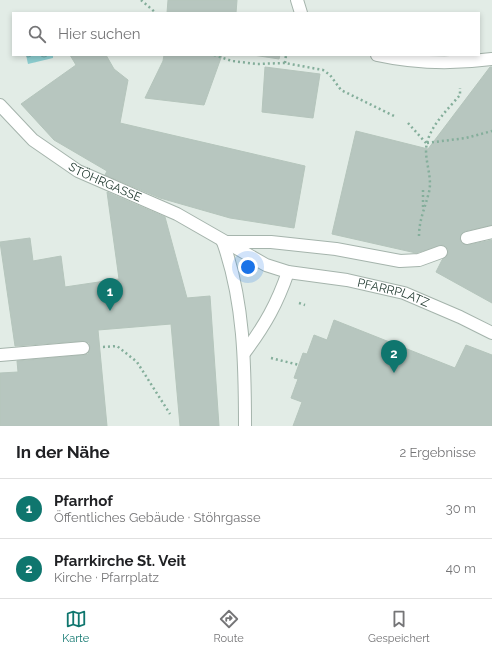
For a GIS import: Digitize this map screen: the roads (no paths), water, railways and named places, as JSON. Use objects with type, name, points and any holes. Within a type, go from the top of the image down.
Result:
[{"type":"street","points":[[386,56],[437,62],[471,62],[492,59]]},
{"type":"street","name":"STÖHRGASSE","points":[[0,105],[33,140],[78,171],[177,214],[223,242]]},
{"type":"street","points":[[467,238],[492,232]]},
{"type":"street","points":[[245,426],[244,352],[235,280],[223,242],[271,242],[336,249],[400,261],[419,260],[441,252]]},
{"type":"street","name":"PFARRPLATZ","points":[[223,242],[266,265],[288,272],[346,280],[404,294],[460,317],[492,333]]},
{"type":"street","points":[[244,352],[265,325],[280,296],[288,272]]},
{"type":"street","points":[[0,355],[83,348]]},
{"type":"water","points":[[26,56],[53,56],[53,58],[28,64]]},
{"type":"place","name":"Pfarrhof","points":[[110,311]]},
{"type":"place","name":"Pfarrkirche St. Veit","points":[[394,373]]}]
